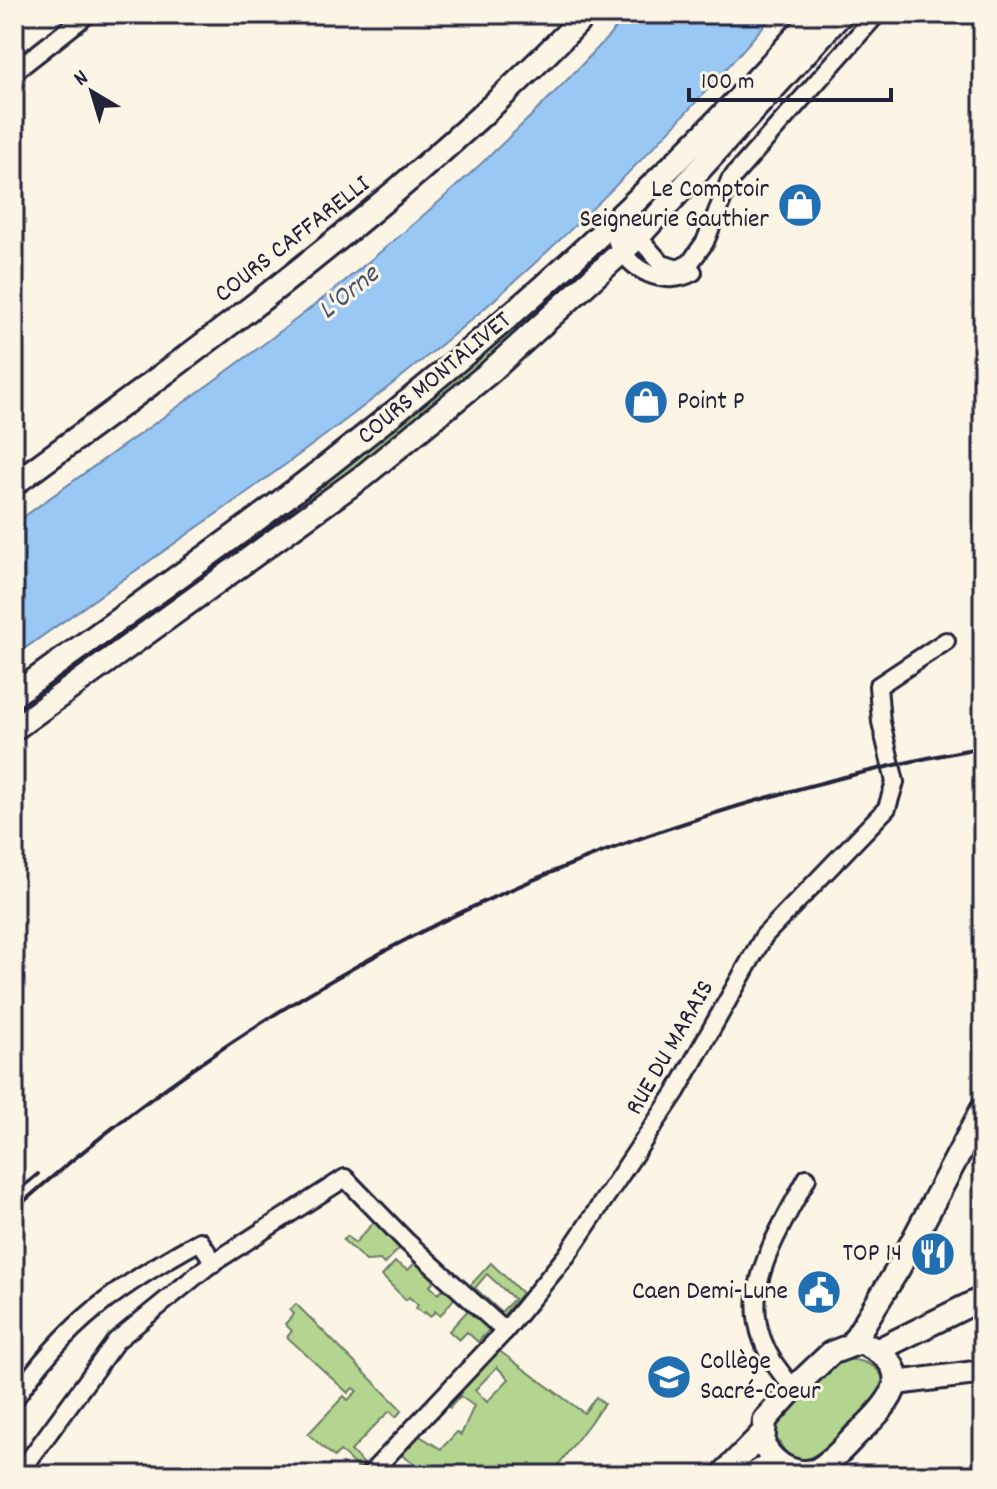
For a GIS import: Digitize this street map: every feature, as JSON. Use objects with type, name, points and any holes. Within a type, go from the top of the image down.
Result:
[{"type":"main road","name":"COURS CAFFARELLI","points":[[14,484],[234,323],[392,198],[533,69],[586,14]]},
{"type":"main road","name":"COURS MONTALIVET","points":[[14,695],[344,453],[483,340],[679,157],[816,14]]},
{"type":"main road","name":"COURS MONTALIVET","points":[[14,729],[362,477],[491,371],[630,244],[841,14]]},
{"type":"main road","points":[[867,1347],[889,1286],[983,1108]]},
{"type":"main road","points":[[797,1471],[763,1445],[761,1435],[765,1420],[831,1353],[867,1347],[983,1298]]},
{"type":"main road","points":[[752,1475],[819,1470],[892,1400],[896,1383],[892,1363],[867,1347]]},
{"type":"main road","points":[[896,1383],[983,1372]]},
{"type":"main road","points":[[722,1475],[761,1435]]},
{"type":"street","points":[[14,72],[88,14]]},
{"type":"street","points":[[679,157],[678,170],[621,230],[617,242],[630,244],[654,277],[681,278],[697,269],[710,251],[718,224],[716,214],[730,180],[877,14]]},
{"type":"street","name":"RUE DU MARAIS","points":[[369,1475],[505,1331],[567,1255],[667,1105],[764,936],[887,808],[895,782],[881,722],[878,686],[946,641]]},
{"type":"street","points":[[14,1471],[29,1460],[116,1341],[214,1263],[345,1178],[360,1197],[505,1331]]},
{"type":"street","points":[[794,1388],[767,1351],[759,1329],[755,1297],[759,1275],[771,1244],[807,1178]]},
{"type":"street","points":[[14,1400],[60,1337],[150,1270],[200,1241],[214,1263]]},
{"type":"green space","points":[[610,251],[468,377],[394,436],[14,721],[14,704],[596,253]]},
{"type":"green space","points":[[377,1219],[403,1245],[384,1264],[380,1260],[366,1261],[343,1240],[347,1236],[355,1243]]},
{"type":"green space","points":[[417,1261],[436,1279],[430,1286],[438,1294],[446,1287],[456,1296],[440,1316],[435,1311],[430,1317],[425,1312],[423,1314],[416,1308],[418,1305],[409,1297],[406,1300],[382,1276],[395,1262],[408,1270]]},
{"type":"green space","points":[[491,1263],[522,1293],[502,1317],[496,1317],[466,1290]],"holes":[[[487,1274],[514,1299],[501,1312],[475,1288]]]},
{"type":"green space","points":[[296,1304],[402,1410],[396,1417],[390,1411],[351,1451],[364,1464],[359,1469],[340,1451],[334,1457],[308,1434],[344,1396],[348,1400],[357,1391],[353,1388],[348,1393],[287,1337],[292,1331],[285,1324],[294,1314],[290,1310]]},
{"type":"green space","points":[[470,1308],[492,1327],[478,1342],[467,1332],[459,1340],[449,1331]]},
{"type":"green space","points":[[498,1350],[584,1413],[596,1397],[604,1404],[559,1464],[573,1475],[518,1475],[502,1464],[494,1475],[425,1475],[425,1471],[400,1454],[418,1435],[441,1449],[457,1432],[461,1435],[474,1406],[460,1396],[450,1408],[446,1405]],"holes":[[[497,1367],[509,1379],[487,1402],[475,1390]]]},
{"type":"green space","points":[[845,1360],[861,1361],[880,1373],[883,1387],[879,1396],[855,1422],[820,1451],[803,1460],[790,1456],[776,1437],[778,1419],[835,1364]]},
{"type":"water","name":"L'Orne","points":[[629,14],[774,14],[693,105],[607,194],[517,279],[425,358],[325,436],[14,656],[14,524],[234,366],[362,267],[455,187],[545,103]]},
{"type":"railway","points":[[14,1210],[122,1121],[233,1041],[347,971],[466,910],[588,858],[715,813],[846,776],[983,747]]},
{"type":"railway","points":[[14,1194],[38,1174]]},
{"type":"place","name":"Le Comptoir Seigneurie Gauthier","points":[[800,205]]},
{"type":"place","name":"Point P","points":[[646,402]]},
{"type":"place","name":"TOP 14","points":[[933,1254]]},
{"type":"place","name":"Caen Demi-Lune","points":[[819,1292]]},
{"type":"place","name":"Collège Sacré-Coeur","points":[[669,1377]]}]
